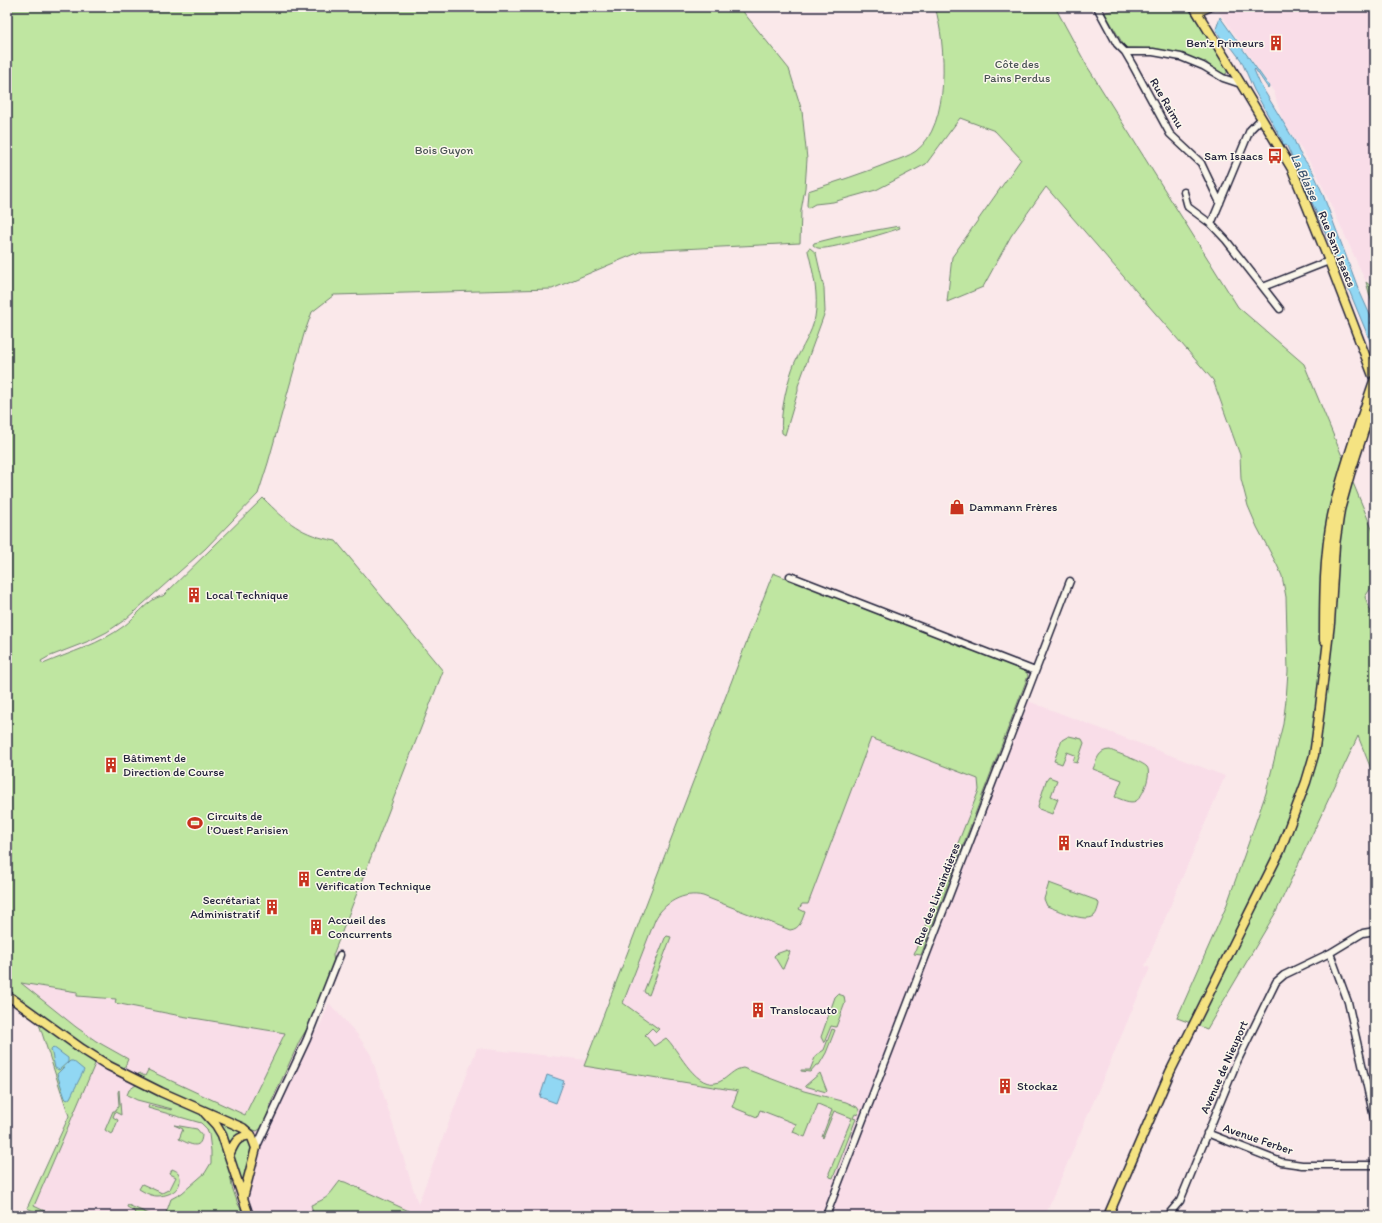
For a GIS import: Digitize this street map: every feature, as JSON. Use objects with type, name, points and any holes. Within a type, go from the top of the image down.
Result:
[{"type":"main road","points":[[1195,10],[1209,7]]},
{"type":"main road","name":"Rue Sam Isaacs","points":[[1195,10],[1242,84],[1292,169],[1375,379]]},
{"type":"main road","points":[[1323,689],[1324,616],[1328,547],[1332,516],[1346,464],[1375,379]]},
{"type":"main road","points":[[1108,1216],[1170,1072],[1280,851],[1306,782],[1314,755],[1323,689],[1330,623],[1335,545],[1340,510],[1375,396]]},
{"type":"main road","points":[[7,995],[101,1062],[123,1074],[237,1125],[251,1136],[256,1148],[243,1198]]},
{"type":"main road","points":[[202,1110],[216,1125],[222,1135],[248,1216]]},
{"type":"main road","points":[[229,1155],[238,1139],[242,1136],[251,1136]]},
{"type":"street","name":"Rue Raimu","points":[[1097,7],[1117,44],[1125,52],[1170,134],[1201,163],[1220,203]]},
{"type":"street","points":[[1125,52],[1153,52],[1180,57],[1204,66],[1223,78],[1242,84]]},
{"type":"street","points":[[1211,224],[1250,130],[1262,118]]},
{"type":"street","points":[[1184,192],[1188,207],[1211,224],[1226,240],[1280,309]]},
{"type":"street","points":[[1263,287],[1329,261]]},
{"type":"street","points":[[790,576],[1035,671]]},
{"type":"street","name":"Rue des Livraindières","points":[[826,1216],[1070,581]]},
{"type":"street","name":"Avenue de Nieuport","points":[[1167,1216],[1180,1201],[1236,1064],[1276,982],[1284,975],[1330,953],[1363,933],[1375,931]]},
{"type":"street","points":[[1330,953],[1348,1002],[1375,1122]]},
{"type":"street","points":[[256,1148],[307,1039],[340,955]]},
{"type":"street","name":"Avenue Ferber","points":[[1207,1133],[1281,1162],[1302,1165],[1375,1165]]},
{"type":"shaded area","points":[[1216,7],[1375,7],[1375,262],[1366,282],[1316,172],[1282,119],[1274,92]]},
{"type":"shaded area","points":[[744,649],[1009,750],[1028,701],[1225,776],[1145,966],[1150,968],[1045,1216],[44,1216],[27,1208],[69,1116],[40,1027],[92,1063],[95,1054],[128,1060],[76,1027],[20,983],[77,992],[77,996],[116,999],[115,1003],[154,1011],[285,1033],[318,1031],[329,1003],[357,1034],[371,1055],[418,1204],[477,1048],[587,1060]]},
{"type":"green space","name":"Bois Guyon","points":[[7,7],[743,7],[744,13],[789,69],[802,111],[807,159],[805,188],[801,211],[800,243],[642,251],[552,289],[334,295],[312,312],[304,334],[258,494],[205,549],[126,619],[107,632],[89,641],[41,661],[43,664],[85,647],[105,638],[124,626],[153,600],[163,596],[263,498],[287,521],[295,526],[313,535],[336,541],[443,671],[333,955],[334,964],[310,1024],[300,1040],[270,1105],[266,1121],[263,1127],[257,1131],[138,1076],[139,1073],[145,1076],[148,1070],[245,1115],[285,1033],[181,1016],[115,1003],[116,999],[77,996],[77,992],[21,983],[76,1027],[96,1041],[128,1059],[124,1069],[95,1054],[7,991]]},
{"type":"green space","name":"Côte des Pains Perdus","points":[[935,7],[1055,7],[1087,66],[1238,307],[1304,364],[1375,536],[1375,581],[1365,597],[1375,622],[1375,779],[1358,736],[1276,912],[1207,1029],[1177,1018],[1226,907],[1266,793],[1283,724],[1288,671],[1286,597],[1282,576],[1248,506],[1241,479],[1240,455],[1213,380],[1046,187],[1011,236],[983,287],[947,302],[952,257],[1021,159],[995,131],[960,118],[926,164],[876,190],[833,202],[815,204],[808,208],[808,191],[860,174],[907,156],[916,151],[927,139],[935,123],[943,83],[942,41]]},
{"type":"green space","points":[[1138,7],[1188,7],[1227,69],[1227,73],[1224,75],[1217,72],[1205,61],[1204,63],[1176,53],[1127,48],[1123,44],[1105,13]]},
{"type":"green space","points":[[899,226],[900,228],[872,237],[833,247],[817,248],[813,245],[814,243],[838,237]]},
{"type":"green space","points":[[810,248],[816,253],[824,288],[825,312],[798,386],[798,391],[785,435],[782,433],[781,425],[787,387],[795,362],[814,323],[815,317],[816,292],[808,251]]},
{"type":"green space","points":[[1366,282],[1373,288],[1375,284],[1375,314]]},
{"type":"green space","points":[[773,573],[1023,670],[1028,676],[921,955],[914,954],[979,790],[978,779],[871,738],[808,904],[802,904],[799,909],[805,912],[800,924],[796,928],[790,930],[703,896],[696,895],[689,895],[675,900],[663,908],[655,920],[623,1003],[659,1029],[656,1032],[652,1028],[645,1035],[654,1046],[666,1038],[696,1076],[703,1081],[711,1083],[719,1082],[736,1070],[743,1068],[804,1091],[846,1102],[857,1107],[859,1110],[858,1115],[855,1114],[853,1118],[856,1119],[833,1178],[830,1177],[829,1173],[852,1118],[834,1111],[823,1138],[822,1137],[832,1110],[818,1104],[805,1137],[793,1132],[796,1124],[760,1110],[757,1117],[732,1107],[738,1091],[584,1066]]},
{"type":"green space","points":[[1069,736],[1082,739],[1084,743],[1077,763],[1073,762],[1075,755],[1067,752],[1062,764],[1054,761],[1062,740]]},
{"type":"green space","points":[[1106,750],[1110,750],[1135,760],[1147,767],[1148,779],[1146,785],[1139,799],[1134,802],[1128,802],[1115,797],[1122,780],[1093,769],[1100,754]]},
{"type":"green space","points":[[1049,777],[1057,780],[1051,796],[1058,799],[1052,814],[1039,809],[1038,806],[1046,781]]},
{"type":"green space","points":[[1049,883],[1098,901],[1099,904],[1095,915],[1090,918],[1078,917],[1047,906],[1044,899]]},
{"type":"green space","points":[[667,936],[671,937],[649,995],[644,991]]},
{"type":"green space","points":[[787,950],[790,952],[782,969],[774,956]]},
{"type":"green space","points":[[838,994],[844,996],[845,1003],[836,1027],[831,1026],[824,1043],[821,1037],[835,997]]},
{"type":"green space","points":[[37,1021],[89,1058],[95,1064],[34,1206],[55,1216],[44,1216],[27,1208],[69,1116]]},
{"type":"green space","points":[[832,1029],[835,1030],[826,1053],[819,1065],[816,1065],[810,1072],[801,1071],[810,1070],[816,1055],[824,1050]]},
{"type":"green space","points":[[820,1073],[827,1091],[826,1092],[805,1086]]},
{"type":"green space","points":[[136,1085],[201,1114],[217,1130],[231,1172],[232,1187],[238,1204],[245,1216],[228,1216],[227,1214],[220,1216],[165,1216],[171,1199],[182,1193],[205,1173],[211,1163],[209,1134],[207,1129],[201,1123],[148,1108],[149,1105],[172,1109],[137,1100],[127,1095],[129,1090]]},
{"type":"green space","points":[[119,1090],[121,1115],[115,1112],[113,1117],[118,1120],[113,1133],[111,1134],[105,1130],[113,1111],[115,1111],[119,1105]]},
{"type":"green space","points":[[216,1119],[241,1132],[234,1138],[230,1145],[229,1145]]},
{"type":"green space","points":[[174,1125],[197,1129],[202,1135],[201,1140],[197,1145],[194,1145],[179,1139],[183,1129]]},
{"type":"green space","points":[[242,1140],[249,1140],[252,1151],[243,1184],[239,1183],[234,1166],[235,1150]]},
{"type":"green space","points":[[172,1169],[178,1172],[180,1178],[179,1186],[173,1192],[166,1195],[157,1196],[150,1195],[139,1189],[142,1184],[162,1193],[170,1189],[176,1177],[170,1174]]},
{"type":"green space","points":[[340,1181],[420,1216],[314,1216],[311,1205],[328,1196]]},
{"type":"green space","points":[[128,1204],[154,1216],[131,1216],[135,1214],[134,1211],[127,1207]]},
{"type":"water","name":"La Blaise","points":[[1220,17],[1269,86],[1268,88],[1255,69],[1254,70],[1260,84],[1294,140],[1299,152],[1313,172],[1358,288],[1375,326],[1375,353],[1325,232],[1287,146],[1284,146],[1254,90],[1241,60],[1232,48],[1220,37],[1216,29]]},
{"type":"water","points":[[53,1047],[68,1058],[68,1062],[59,1070],[55,1068],[51,1049]]},
{"type":"water","points":[[70,1061],[73,1061],[84,1070],[70,1098],[67,1100],[57,1074]]},
{"type":"water","points":[[547,1075],[564,1081],[556,1103],[540,1097]]},
{"type":"waterway","points":[[1371,323],[1375,313]]},
{"type":"place","name":"Ben'z Primeurs","points":[[1276,43]]},
{"type":"place","name":"Sam Isaacs","points":[[1275,156]]},
{"type":"place","name":"Dammann Frères","points":[[957,507]]},
{"type":"place","name":"Local Technique","points":[[194,595]]},
{"type":"place","name":"Bâtiment de Direction de Course","points":[[111,765]]},
{"type":"place","name":"Circuits de l’Ouest Parisien","points":[[195,823]]},
{"type":"place","name":"Knauf Industries","points":[[1064,843]]},
{"type":"place","name":"Centre de Vérification Technique","points":[[304,879]]},
{"type":"place","name":"Secrétariat Administratif","points":[[272,907]]},
{"type":"place","name":"Accueil des Concurrents","points":[[316,927]]},
{"type":"place","name":"Translocauto","points":[[758,1010]]},
{"type":"place","name":"Stockaz","points":[[1005,1086]]}]
